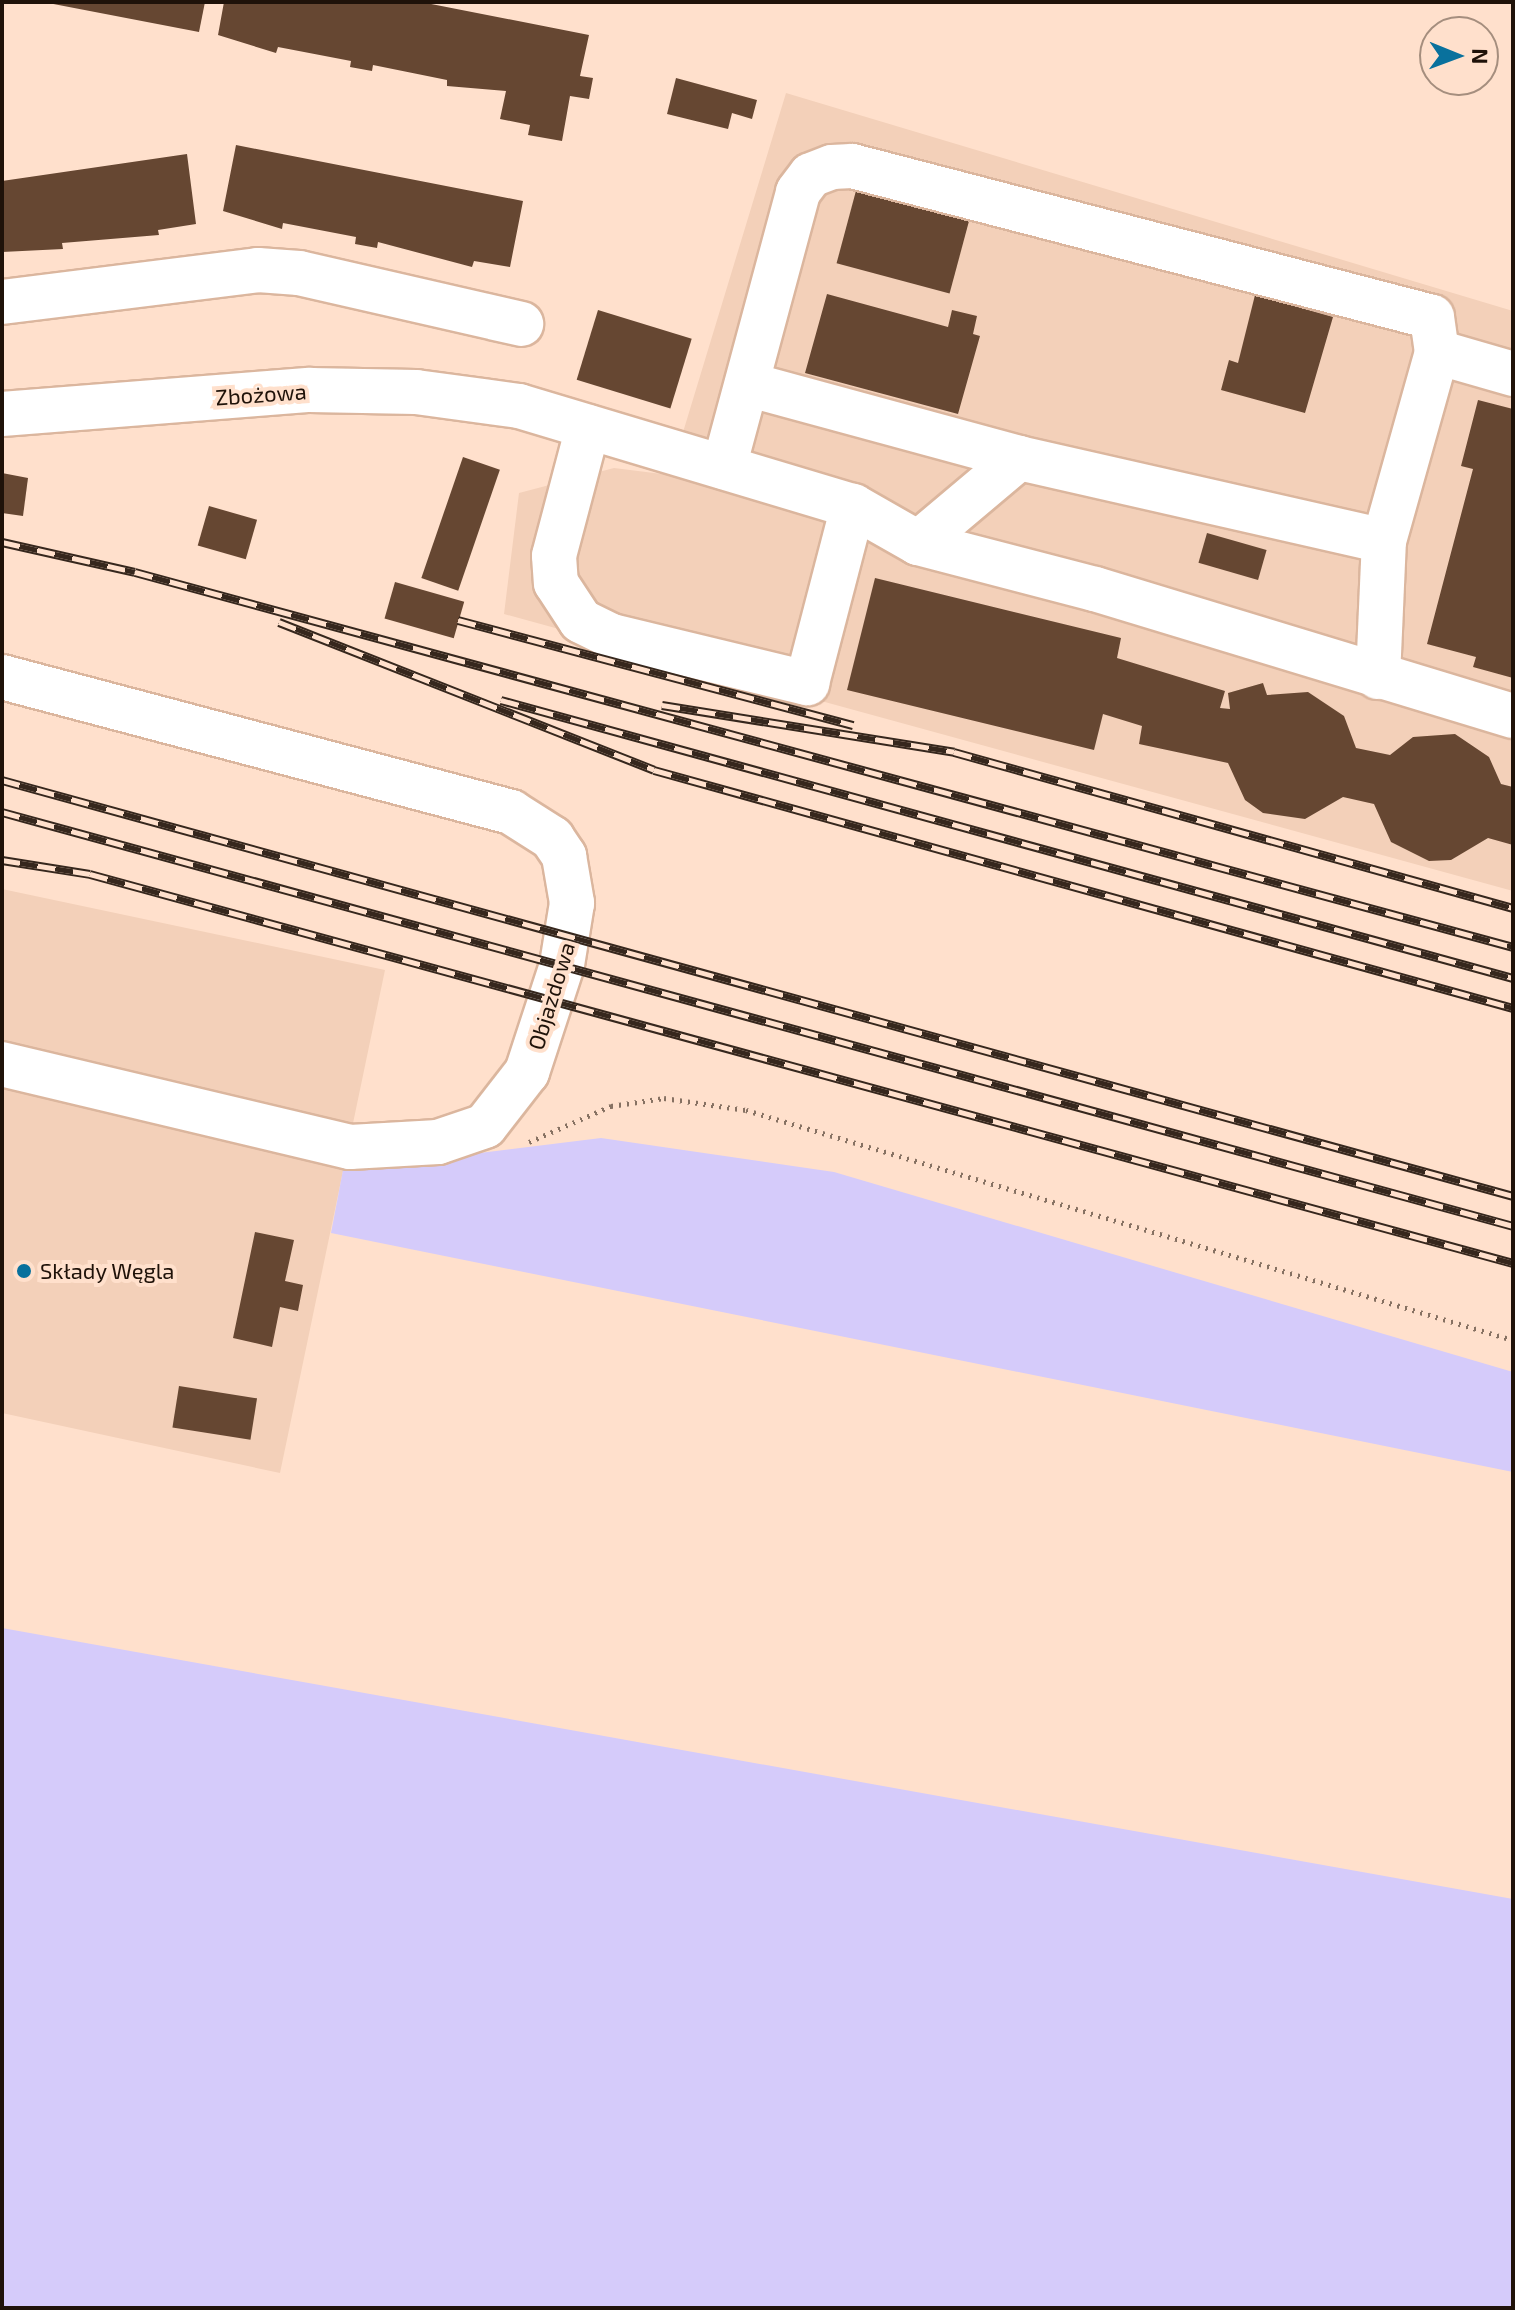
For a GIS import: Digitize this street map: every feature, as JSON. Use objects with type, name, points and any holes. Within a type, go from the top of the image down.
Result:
[{"type":"street","points":[[724,467],[798,192],[811,175],[852,166],[1432,317],[1437,352],[1384,541],[1378,677]]},
{"type":"street","points":[[2,302],[258,270],[299,273],[521,324]]},
{"type":"street","points":[[1437,352],[1513,374]]},
{"type":"street","points":[[747,384],[1019,458],[1384,541]]},
{"type":"street","name":"Zbożowa","points":[[2,414],[310,390],[416,392],[519,406],[853,506],[918,543],[1095,589],[1513,716]]},
{"type":"street","points":[[588,427],[554,556],[556,583],[581,621],[612,636],[807,683],[853,506]]},
{"type":"street","points":[[918,543],[1019,458]]},
{"type":"street","name":"Objazdowa","points":[[2,677],[462,797],[511,812],[552,838],[571,881],[570,936],[527,1072],[485,1126]]},
{"type":"street","points":[[2,1064],[350,1147],[438,1142],[485,1126]]},
{"type":"path","points":[[485,1126],[520,1145],[611,1106],[664,1098],[746,1110],[1513,1340]]},
{"type":"shaded area","points":[[786,93],[1513,311],[1513,891],[504,614],[519,493],[614,468],[670,475]]},
{"type":"shaded area","points":[[2,889],[385,970],[280,1473],[2,1413]]},
{"type":"shaded area","points":[[601,1138],[834,1172],[1513,1372],[1513,1472],[331,1233],[343,1170]]},
{"type":"shaded area","points":[[2,1628],[1513,1899],[1513,2308],[2,2308]]},
{"type":"building","points":[[43,2],[205,2],[199,32]]},
{"type":"building","points":[[224,2],[421,2],[589,35],[580,76],[593,78],[589,99],[570,96],[562,141],[528,135],[530,125],[500,119],[506,91],[447,86],[447,80],[373,65],[372,71],[350,67],[351,61],[278,47],[276,53],[218,35]]},
{"type":"building","points":[[676,78],[757,100],[752,119],[732,113],[728,129],[667,114]]},
{"type":"building","points":[[236,145],[523,201],[510,267],[474,261],[472,267],[378,242],[377,248],[355,244],[356,237],[283,223],[282,229],[223,211]]},
{"type":"building","points":[[187,154],[196,224],[158,230],[159,235],[62,243],[63,249],[2,252],[2,181]]},
{"type":"building","points":[[857,187],[970,217],[950,294],[837,263]]},
{"type":"building","points":[[827,294],[948,327],[952,310],[977,316],[973,334],[980,336],[958,414],[805,373]]},
{"type":"building","points":[[1255,295],[1333,317],[1305,413],[1221,390],[1229,360],[1238,363]]},
{"type":"building","points":[[598,310],[692,339],[670,408],[577,380]]},
{"type":"building","points":[[1478,400],[1513,409],[1513,678],[1473,667],[1476,657],[1427,644],[1473,469],[1461,466]]},
{"type":"building","points":[[463,457],[500,470],[458,591],[421,578]]},
{"type":"building","points":[[2,473],[28,478],[23,516],[2,513]]},
{"type":"building","points":[[209,506],[257,520],[246,559],[198,545]]},
{"type":"building","points":[[1207,533],[1267,550],[1258,580],[1198,563]]},
{"type":"building","points":[[875,578],[1121,638],[1117,658],[1225,691],[1220,708],[1230,709],[1228,693],[1263,683],[1267,695],[1308,692],[1344,716],[1356,748],[1390,755],[1413,737],[1455,734],[1489,757],[1501,784],[1513,787],[1513,845],[1488,838],[1451,860],[1429,861],[1391,842],[1374,804],[1343,797],[1305,819],[1263,813],[1245,800],[1228,763],[1139,744],[1142,726],[1103,714],[1094,750],[847,690]]},
{"type":"building","points":[[395,582],[464,602],[454,638],[385,619]]},
{"type":"building","points":[[255,1232],[294,1240],[285,1281],[303,1285],[298,1311],[280,1307],[272,1347],[233,1338]]},
{"type":"building","points":[[179,1386],[257,1398],[250,1440],[172,1427]]},
{"type":"railway","points":[[2,542],[135,572],[1513,947]]},
{"type":"railway","points":[[458,620],[853,725]]},
{"type":"railway","points":[[279,622],[654,770],[1513,1008]]},
{"type":"railway","points":[[501,700],[1513,978]]},
{"type":"railway","points":[[662,705],[954,752],[1513,908]]},
{"type":"railway","points":[[2,780],[1513,1196]]},
{"type":"railway","points":[[2,812],[1513,1226]]},
{"type":"railway","points":[[2,860],[90,874],[1513,1263]]},
{"type":"place","name":"Składy Węgla","points":[[24,1271]]}]
